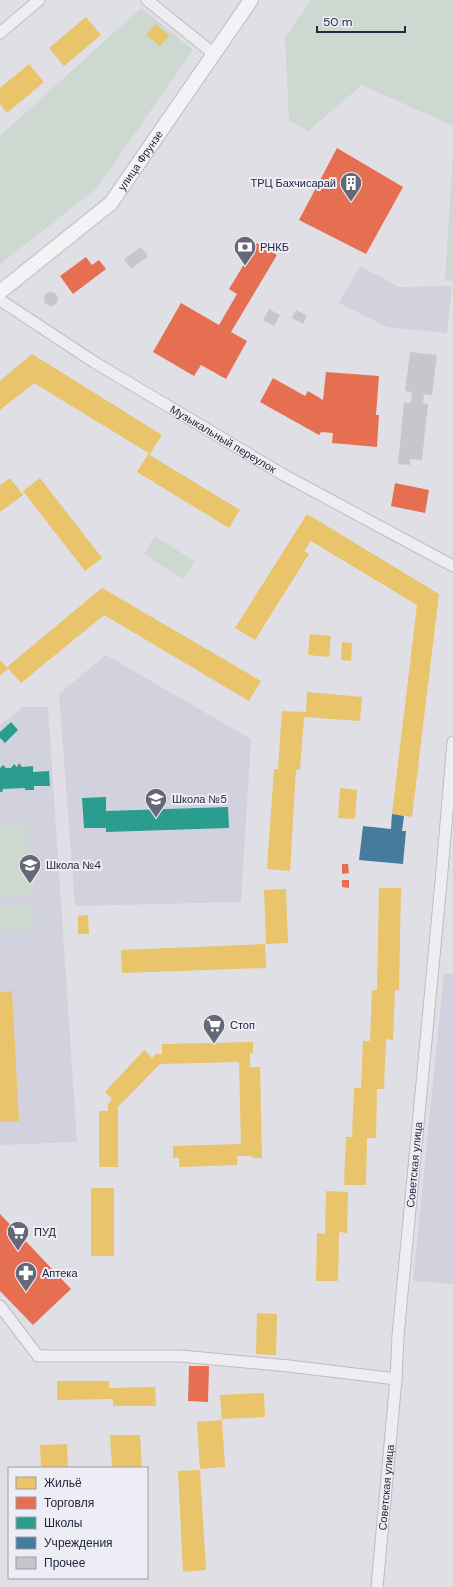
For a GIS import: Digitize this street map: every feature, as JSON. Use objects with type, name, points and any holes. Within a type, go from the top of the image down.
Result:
[{"type":"main road","name":"улица Фрунзе","points":[[0,292],[111,203],[251,0]]},
{"type":"street","points":[[0,34],[39,0]]},
{"type":"street","points":[[147,0],[214,54]]},
{"type":"street","name":"Музыкальный переулок","points":[[0,300],[94,362],[282,474],[453,566]]},
{"type":"street","name":"Советская улица","points":[[377,1587],[396,1379],[398,1336],[441,890],[453,742]]},
{"type":"street","points":[[0,1306],[38,1356],[181,1356],[289,1366],[396,1379]]},
{"type":"shaded area","points":[[311,0],[453,0],[453,126],[362,85],[308,131],[289,120],[285,38]]},
{"type":"shaded area","points":[[141,8],[193,50],[96,189],[0,264],[0,136]]},
{"type":"shaded area","points":[[453,155],[453,281],[445,281]]},
{"type":"shaded area","points":[[360,266],[399,287],[452,286],[447,333],[387,327],[339,303]]},
{"type":"shaded area","points":[[155,536],[195,562],[183,579],[144,554]]},
{"type":"shaded area","points":[[106,655],[251,739],[241,902],[75,906],[59,694]]},
{"type":"shaded area","name":"Школа №4","points":[[23,707],[48,707],[77,1142],[0,1145],[0,725]]},
{"type":"shaded area","points":[[28,824],[32,896],[0,897],[0,825]]},
{"type":"shaded area","points":[[33,904],[34,930],[0,932],[0,905]]},
{"type":"shaded area","points":[[444,973],[453,974],[453,1284],[413,1281]]},
{"type":"building: Жильё","points":[[86,17],[101,35],[64,66],[49,48]]},
{"type":"building: Жильё","points":[[155,24],[169,35],[160,46],[146,35]]},
{"type":"building: Жильё","points":[[29,64],[44,82],[7,113],[0,104],[0,88]]},
{"type":"building: Жильё","points":[[32,354],[162,435],[150,454],[34,383],[0,410],[0,381]]},
{"type":"building: Жильё","points":[[148,454],[240,510],[229,528],[137,472]]},
{"type":"building: Жильё","points":[[10,478],[23,495],[0,512],[0,485]]},
{"type":"building: Жильё","points":[[40,478],[102,558],[85,571],[23,491]]},
{"type":"building: Жильё","points":[[307,514],[439,594],[412,817],[392,814],[417,605],[311,541],[304,551],[309,554],[255,640],[235,628]]},
{"type":"building: Жильё","points":[[102,588],[261,681],[249,701],[104,615],[21,683],[7,667]]},
{"type":"building: Жильё","points":[[310,634],[331,636],[329,657],[308,655]]},
{"type":"building: Жильё","points":[[342,642],[352,643],[351,661],[341,660]]},
{"type":"building: Жильё","points":[[0,660],[8,669],[0,675]]},
{"type":"building: Жильё","points":[[307,692],[362,697],[360,721],[304,717],[300,770],[296,770],[290,871],[267,869],[274,769],[278,769],[282,711],[306,712]]},
{"type":"building: Жильё","points":[[340,788],[357,790],[355,819],[338,818]]},
{"type":"building: Жильё","points":[[379,888],[401,888],[399,990],[395,990],[393,1040],[386,1039],[384,1089],[377,1089],[376,1138],[367,1138],[366,1185],[344,1185],[346,1137],[352,1137],[354,1088],[361,1088],[363,1041],[370,1041],[372,990],[377,990]]},
{"type":"building: Жильё","points":[[286,889],[288,943],[266,944],[264,890]]},
{"type":"building: Жильё","points":[[88,915],[89,934],[78,934],[78,916]]},
{"type":"building: Жильё","points":[[265,944],[266,968],[122,973],[121,950]]},
{"type":"building: Жильё","points":[[12,991],[19,1121],[0,1122],[0,992]]},
{"type":"building: Жильё","points":[[253,1042],[253,1053],[250,1053],[250,1067],[260,1067],[262,1158],[237,1156],[237,1165],[179,1167],[179,1158],[173,1158],[173,1146],[241,1144],[239,1062],[160,1064],[118,1107],[118,1167],[99,1167],[99,1111],[108,1111],[108,1104],[112,1099],[105,1092],[144,1050],[152,1058],[156,1054],[162,1054],[162,1044]]},
{"type":"building: Жильё","points":[[91,1188],[114,1188],[114,1256],[91,1256]]},
{"type":"building: Жильё","points":[[326,1191],[348,1192],[347,1233],[339,1232],[338,1281],[316,1281],[317,1233],[325,1234]]},
{"type":"building: Жильё","points":[[257,1313],[277,1314],[276,1355],[256,1354]]},
{"type":"building: Жильё","points":[[57,1381],[109,1381],[109,1388],[155,1387],[156,1406],[113,1406],[113,1399],[57,1400]]},
{"type":"building: Жильё","points":[[264,1393],[265,1417],[222,1419],[220,1395]]},
{"type":"building: Жильё","points":[[222,1420],[225,1467],[200,1469],[197,1422]]},
{"type":"building: Жильё","points":[[110,1435],[140,1435],[142,1467],[112,1467]]},
{"type":"building: Жильё","points":[[67,1444],[68,1467],[41,1467],[40,1445]]},
{"type":"building: Жильё","points":[[200,1470],[206,1570],[183,1572],[178,1471]]},
{"type":"building: Торговля","name":"ТРЦ Бахчисарай","points":[[337,148],[403,187],[366,254],[299,220]]},
{"type":"building: Торговля","points":[[257,243],[277,255],[231,332],[247,341],[226,379],[201,365],[194,376],[153,352],[181,303],[219,325],[237,294],[229,289]]},
{"type":"building: Торговля","points":[[86,257],[92,265],[99,260],[106,269],[73,294],[60,276]]},
{"type":"building: Торговля","points":[[326,372],[379,376],[376,415],[379,415],[377,447],[332,443],[333,433],[321,432],[319,435],[260,402],[273,378],[305,396],[308,391],[323,400]]},
{"type":"building: Торговля","points":[[395,483],[429,490],[425,513],[391,506]]},
{"type":"building: Торговля","points":[[342,864],[348,864],[349,873],[342,874]]},
{"type":"building: Торговля","points":[[342,880],[349,880],[349,888],[342,887]]},
{"type":"building: Торговля","name":"ПУД","points":[[0,1214],[71,1289],[33,1325],[0,1291]]},
{"type":"building: Торговля","points":[[189,1366],[209,1366],[208,1402],[188,1401]]},
{"type":"building: Школы","points":[[11,722],[18,730],[5,743],[0,738],[0,732]]},
{"type":"building: Школы","points":[[19,763],[22,767],[33,766],[33,772],[49,771],[50,786],[34,786],[34,790],[25,790],[25,788],[3,789],[2,792],[0,792],[0,768],[3,765],[6,768],[11,768],[14,764],[17,767]]},
{"type":"building: Школы","name":"Школа №5","points":[[106,797],[106,811],[228,807],[229,828],[106,832],[106,828],[84,828],[82,798]]},
{"type":"building: Учреждения","points":[[392,814],[404,816],[402,831],[406,831],[403,864],[359,860],[363,826],[391,829]]},
{"type":"building: Прочее","points":[[141,247],[148,256],[131,269],[124,259]]},
{"type":"building: Прочее","points":[[51,292],[56,294],[58,299],[56,304],[51,306],[46,304],[44,299],[46,294]]},
{"type":"building: Прочее","points":[[269,309],[280,315],[274,326],[263,320]]},
{"type":"building: Прочее","points":[[296,310],[307,316],[303,324],[292,318]]},
{"type":"building: Прочее","points":[[410,352],[437,355],[432,395],[424,394],[423,403],[428,404],[422,460],[410,459],[410,465],[398,464],[404,402],[411,403],[412,392],[405,391]]},
{"type":"place","name":"ТРЦ Бахчисарай","points":[[351,202]]},
{"type":"place","name":"РНКБ","points":[[245,266]]},
{"type":"place","name":"Школа №5","points":[[156,818]]},
{"type":"place","name":"Школа №4","points":[[30,884]]},
{"type":"place","name":"Стоп","points":[[214,1044]]},
{"type":"place","name":"ПУД","points":[[18,1252]]},
{"type":"place","name":"Аптека","points":[[26,1292]]}]
